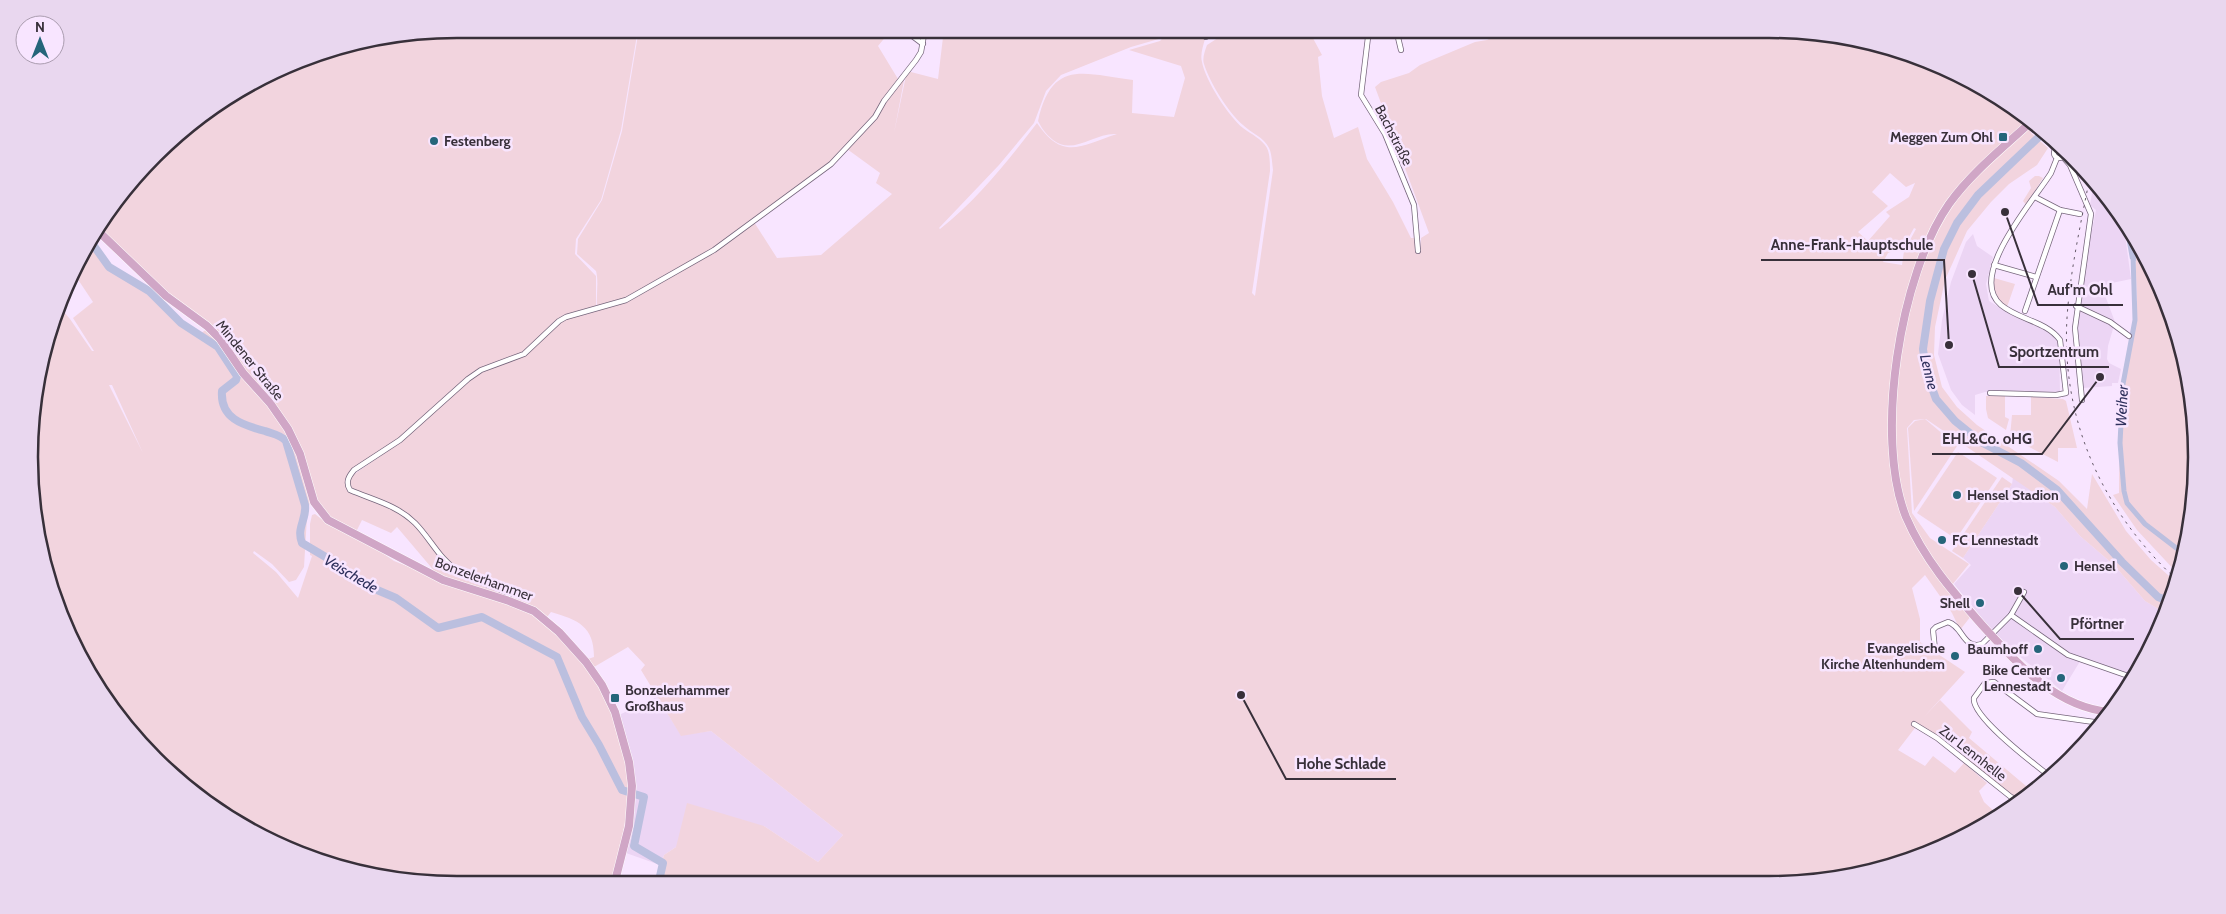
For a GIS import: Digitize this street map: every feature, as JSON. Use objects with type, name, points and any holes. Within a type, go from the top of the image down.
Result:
[{"type":"main road","points":[[2028,127],[1974,173],[1950,203],[1926,246],[1913,283],[1908,305],[1893,400],[1892,459],[1900,501],[1914,534],[1931,565],[1945,583],[2024,669],[2048,688],[2076,704],[2103,710]]},
{"type":"main road","name":"Mindener Straße","points":[[102,234],[166,296],[207,326],[220,339],[243,373],[270,403],[288,429],[300,454],[310,488]]},
{"type":"main road","name":"Bonzelerhammer","points":[[310,488],[317,508],[332,522],[443,580],[534,611],[574,648],[596,676],[612,705],[622,732],[629,762],[632,803],[628,832],[616,876]]},
{"type":"street","points":[[915,38],[923,44]]},
{"type":"street","points":[[509,601],[508,593],[459,572],[451,566],[415,523],[399,511],[350,490],[348,485],[349,476],[354,470],[400,440],[468,379],[481,370],[524,354],[559,321],[571,315],[626,300],[721,246],[815,174],[831,164],[875,117],[897,83],[916,60],[924,38]]},
{"type":"street","name":"Bachstraße","points":[[1368,38],[1361,95],[1385,134],[1414,205],[1418,251]]},
{"type":"street","points":[[1398,38],[1401,50]]},
{"type":"street","points":[[1990,394],[2056,395],[2066,393],[2060,340],[2050,330],[2015,313],[1998,301],[1991,284],[1998,253],[2052,173],[2057,158],[2054,154],[2057,151]]},
{"type":"street","points":[[2057,158],[2063,157]]},
{"type":"street","points":[[2064,158],[2070,165],[2090,214],[2076,306],[2075,335],[2082,400]]},
{"type":"street","points":[[2035,197],[2060,210],[2080,214]]},
{"type":"street","points":[[2025,310],[2060,210]]},
{"type":"street","points":[[1994,265],[2036,278]]},
{"type":"street","points":[[2076,306],[2110,322],[2129,336]]},
{"type":"street","points":[[1935,650],[1933,630],[1945,623],[1954,624],[1968,642],[1977,646],[1982,644],[2011,615],[2024,592]]},
{"type":"street","points":[[2011,615],[2068,655],[2127,676]]},
{"type":"street","points":[[2045,773],[2006,742],[1974,706],[1974,698],[1986,683],[1994,682],[2039,715],[2094,722]]},
{"type":"street","name":"Zur Lennhelle","points":[[1914,724],[1937,738],[2013,798]]},
{"type":"shaded area","points":[[430,38],[636,38],[621,130],[601,200],[576,239],[575,254],[596,276],[596,307],[559,320],[523,353],[481,370],[467,378],[399,440],[352,469],[348,474],[353,475],[402,441],[469,380],[482,371],[524,355],[560,321],[633,299],[722,246],[754,222],[777,258],[821,255],[892,194],[876,183],[880,173],[847,149],[877,116],[885,101],[905,75],[894,133],[907,71],[938,79],[943,38],[1162,38],[1131,47],[1061,75],[1046,91],[1034,123],[999,165],[940,229],[980,192],[1037,123],[1046,135],[1064,146],[1073,147],[1082,146],[1117,134],[1109,134],[1068,146],[1048,136],[1038,121],[1044,101],[1052,87],[1061,79],[1072,75],[1085,74],[1133,80],[1132,113],[1174,117],[1185,78],[1181,66],[1129,50],[1160,41],[1163,38],[1205,39],[1201,59],[1204,70],[1218,98],[1237,123],[1262,142],[1269,153],[1270,171],[1252,293],[1255,296],[1273,170],[1271,153],[1264,141],[1237,119],[1220,97],[1207,72],[1203,62],[1204,54],[1207,45],[1218,38],[1313,38],[1322,55],[1318,57],[1322,96],[1334,138],[1358,127],[1367,159],[1393,202],[1411,238],[1416,238],[1417,254],[1420,253],[1421,238],[1429,233],[1375,87],[1381,82],[1409,73],[1420,65],[1475,42],[1491,38],[1796,38],[1824,41],[1878,52],[1930,69],[2002,108],[2027,127],[2031,133],[2048,148],[2037,165],[2009,184],[1967,231],[1945,280],[1935,327],[1934,355],[1942,387],[1957,407],[1977,425],[2059,481],[2087,509],[2092,474],[2126,531],[2151,560],[2171,577],[2160,610],[2145,601],[2114,565],[2080,536],[2055,507],[1926,419],[1914,420],[1907,428],[1912,513],[1930,538],[1969,564],[1948,590],[1971,616],[1960,630],[1952,613],[1925,575],[1912,588],[1920,619],[1920,641],[1914,646],[1920,642],[1965,672],[1923,718],[1940,700],[1972,732],[1969,738],[2027,787],[2014,797],[2012,796],[1957,750],[1964,742],[1953,731],[1943,740],[1918,724],[1898,750],[1925,766],[1933,756],[1955,773],[1964,763],[1987,783],[1979,791],[1984,802],[1994,811],[1930,845],[1878,862],[1851,868],[1796,876],[658,876],[664,855],[676,847],[687,803],[764,826],[818,862],[843,835],[711,731],[681,736],[641,670],[645,665],[628,647],[594,667],[588,659],[594,657],[588,631],[569,618],[551,612],[547,617],[523,603],[457,583],[436,573],[397,527],[391,533],[362,520],[356,532],[328,516],[321,508],[312,487],[302,453],[291,430],[222,337],[170,294],[104,231],[160,160],[202,124],[224,108],[271,81],[296,69],[322,60],[375,46]],"holes":[[[1890,173],[1906,187],[1915,183],[1909,197],[1886,212],[1890,216],[1868,241],[1858,232],[1888,206],[1872,192]],[[1914,228],[1916,229],[1904,251],[1902,265],[1883,262],[1888,253],[1903,248]]]},
{"type":"shaded area","points":[[638,38],[885,38],[878,46],[898,79],[875,116],[829,165],[805,180],[721,245],[632,297],[597,307],[596,271],[577,254],[578,239],[602,200],[622,131]]},
{"type":"shaded area","points":[[2035,176],[2043,178],[2026,205],[2023,201],[2031,188],[2029,181]]},
{"type":"shaded area","points":[[2092,190],[2125,236],[2131,279],[2107,284],[2106,298],[2115,322],[2108,346],[2107,359],[2109,363],[2121,369],[2118,383],[2112,383],[2112,386],[2082,388],[2077,348],[2077,326],[2084,271],[2096,210],[2090,205]]},
{"type":"shaded area","points":[[1973,234],[1977,246],[1993,257],[1986,284],[1989,301],[2017,318],[2050,332],[2059,341],[2060,393],[1985,392],[1975,395],[1975,415],[1962,405],[1951,390],[1938,354],[1942,320],[1951,282],[1966,242]]},
{"type":"shaded area","points":[[94,247],[100,257],[122,275],[143,284],[182,324],[197,336],[207,329],[272,410],[294,446],[310,501],[307,517],[304,567],[296,580],[289,582],[272,564],[254,551],[253,553],[276,572],[298,598],[312,556],[310,555],[310,524],[312,515],[315,514],[329,525],[381,552],[394,561],[526,610],[555,631],[573,650],[589,672],[603,697],[615,722],[623,748],[628,799],[621,842],[612,876],[430,876],[402,873],[348,862],[296,845],[247,820],[202,790],[160,754],[108,690],[81,643],[69,618],[52,566],[41,512],[38,484],[38,430],[41,402],[52,348],[64,312],[92,351],[94,351],[73,318],[93,302],[77,279]],"holes":[[[109,385],[112,385],[143,453]]]},
{"type":"shaded area","points":[[2135,253],[2157,296],[2166,322],[2174,348],[2185,402],[2188,430],[2188,484],[2185,512],[2173,569],[2137,530],[2113,495],[2119,493],[2120,388],[2137,303]]},
{"type":"shaded area","points":[[1994,278],[2015,284],[2007,307],[1996,294]]},
{"type":"shaded area","points":[[1986,396],[2005,396],[2005,417],[2009,419],[2006,430],[1988,418]]},
{"type":"shaded area","points":[[2031,397],[2063,399],[2066,401],[2077,448],[2058,448],[2058,462],[2010,437],[2012,415],[2031,415]]},
{"type":"shaded area","points":[[1925,419],[1957,446],[1914,511],[1908,428],[1915,421]]},
{"type":"shaded area","name":"Hensel Stadion","points":[[1958,452],[1997,478],[1956,539],[1917,513]]},
{"type":"shaded area","points":[[2002,477],[2012,484],[1963,558],[1952,551]]},
{"type":"shaded area","points":[[2013,477],[2055,507],[2080,536],[2114,565],[2145,601],[2160,610],[2145,643],[2128,674],[2082,658],[2062,691],[2017,654],[1990,628],[1954,584],[1971,565],[1963,558],[2012,484]]},
{"type":"shaded area","points":[[657,697],[681,735],[711,731],[843,835],[818,862],[764,826],[676,847],[664,855],[660,865],[626,853],[633,765],[619,715]]},
{"type":"water","points":[[2126,237],[2135,253],[2136,261],[2130,259]]},
{"type":"waterway","name":"Lenne","points":[[2039,136],[1978,195],[1957,223],[1944,249],[1930,301],[1923,349],[1926,371],[1936,399],[1955,421],[1981,442],[2021,463],[2057,490],[2122,562],[2158,597],[2164,599]]},
{"type":"waterway","name":"Veischede","points":[[94,246],[109,267],[149,291],[181,323],[218,347],[237,376],[236,380],[222,391],[222,400],[229,414],[241,423],[277,435],[286,441],[305,505],[305,515],[300,533],[302,543],[329,559],[363,584],[396,598],[438,628],[482,617],[557,657],[582,717],[622,790],[644,797],[634,846],[663,863],[660,876]]},
{"type":"waterway","name":"Weiher","points":[[2133,255],[2135,320],[2123,384],[2120,443],[2124,491],[2127,503],[2145,524],[2178,549]]},
{"type":"railway","points":[[2088,185],[2068,300],[2067,356],[2071,393],[2080,428],[2092,462],[2108,495],[2128,525],[2151,554],[2171,574]]},
{"type":"place","name":"Meggen Zum Ohl","points":[[2003,137]]},
{"type":"place","name":"Festenberg","points":[[434,141]]},
{"type":"place","name":"Auf'm Ohl","points":[[2005,212]]},
{"type":"place","name":"Sportzentrum","points":[[1972,274]]},
{"type":"place","name":"Anne-Frank-Hauptschule","points":[[1949,345]]},
{"type":"place","name":"EHL&Co. oHG","points":[[2100,377]]},
{"type":"place","name":"Hensel Stadion","points":[[1957,495]]},
{"type":"place","name":"FC Lennestadt","points":[[1942,540]]},
{"type":"place","name":"Hensel","points":[[2064,566]]},
{"type":"place","name":"Pförtner","points":[[2018,591]]},
{"type":"place","name":"Shell","points":[[1980,603]]},
{"type":"place","name":"Baumhoff","points":[[2038,649]]},
{"type":"place","name":"Evangelische Kirche Altenhundem","points":[[1955,656]]},
{"type":"place","name":"Bike Center Lennestadt","points":[[2061,678]]},
{"type":"place","name":"Hohe Schlade","points":[[1241,695]]},
{"type":"place","name":"Bonzelerhammer Großhaus","points":[[615,698]]}]
